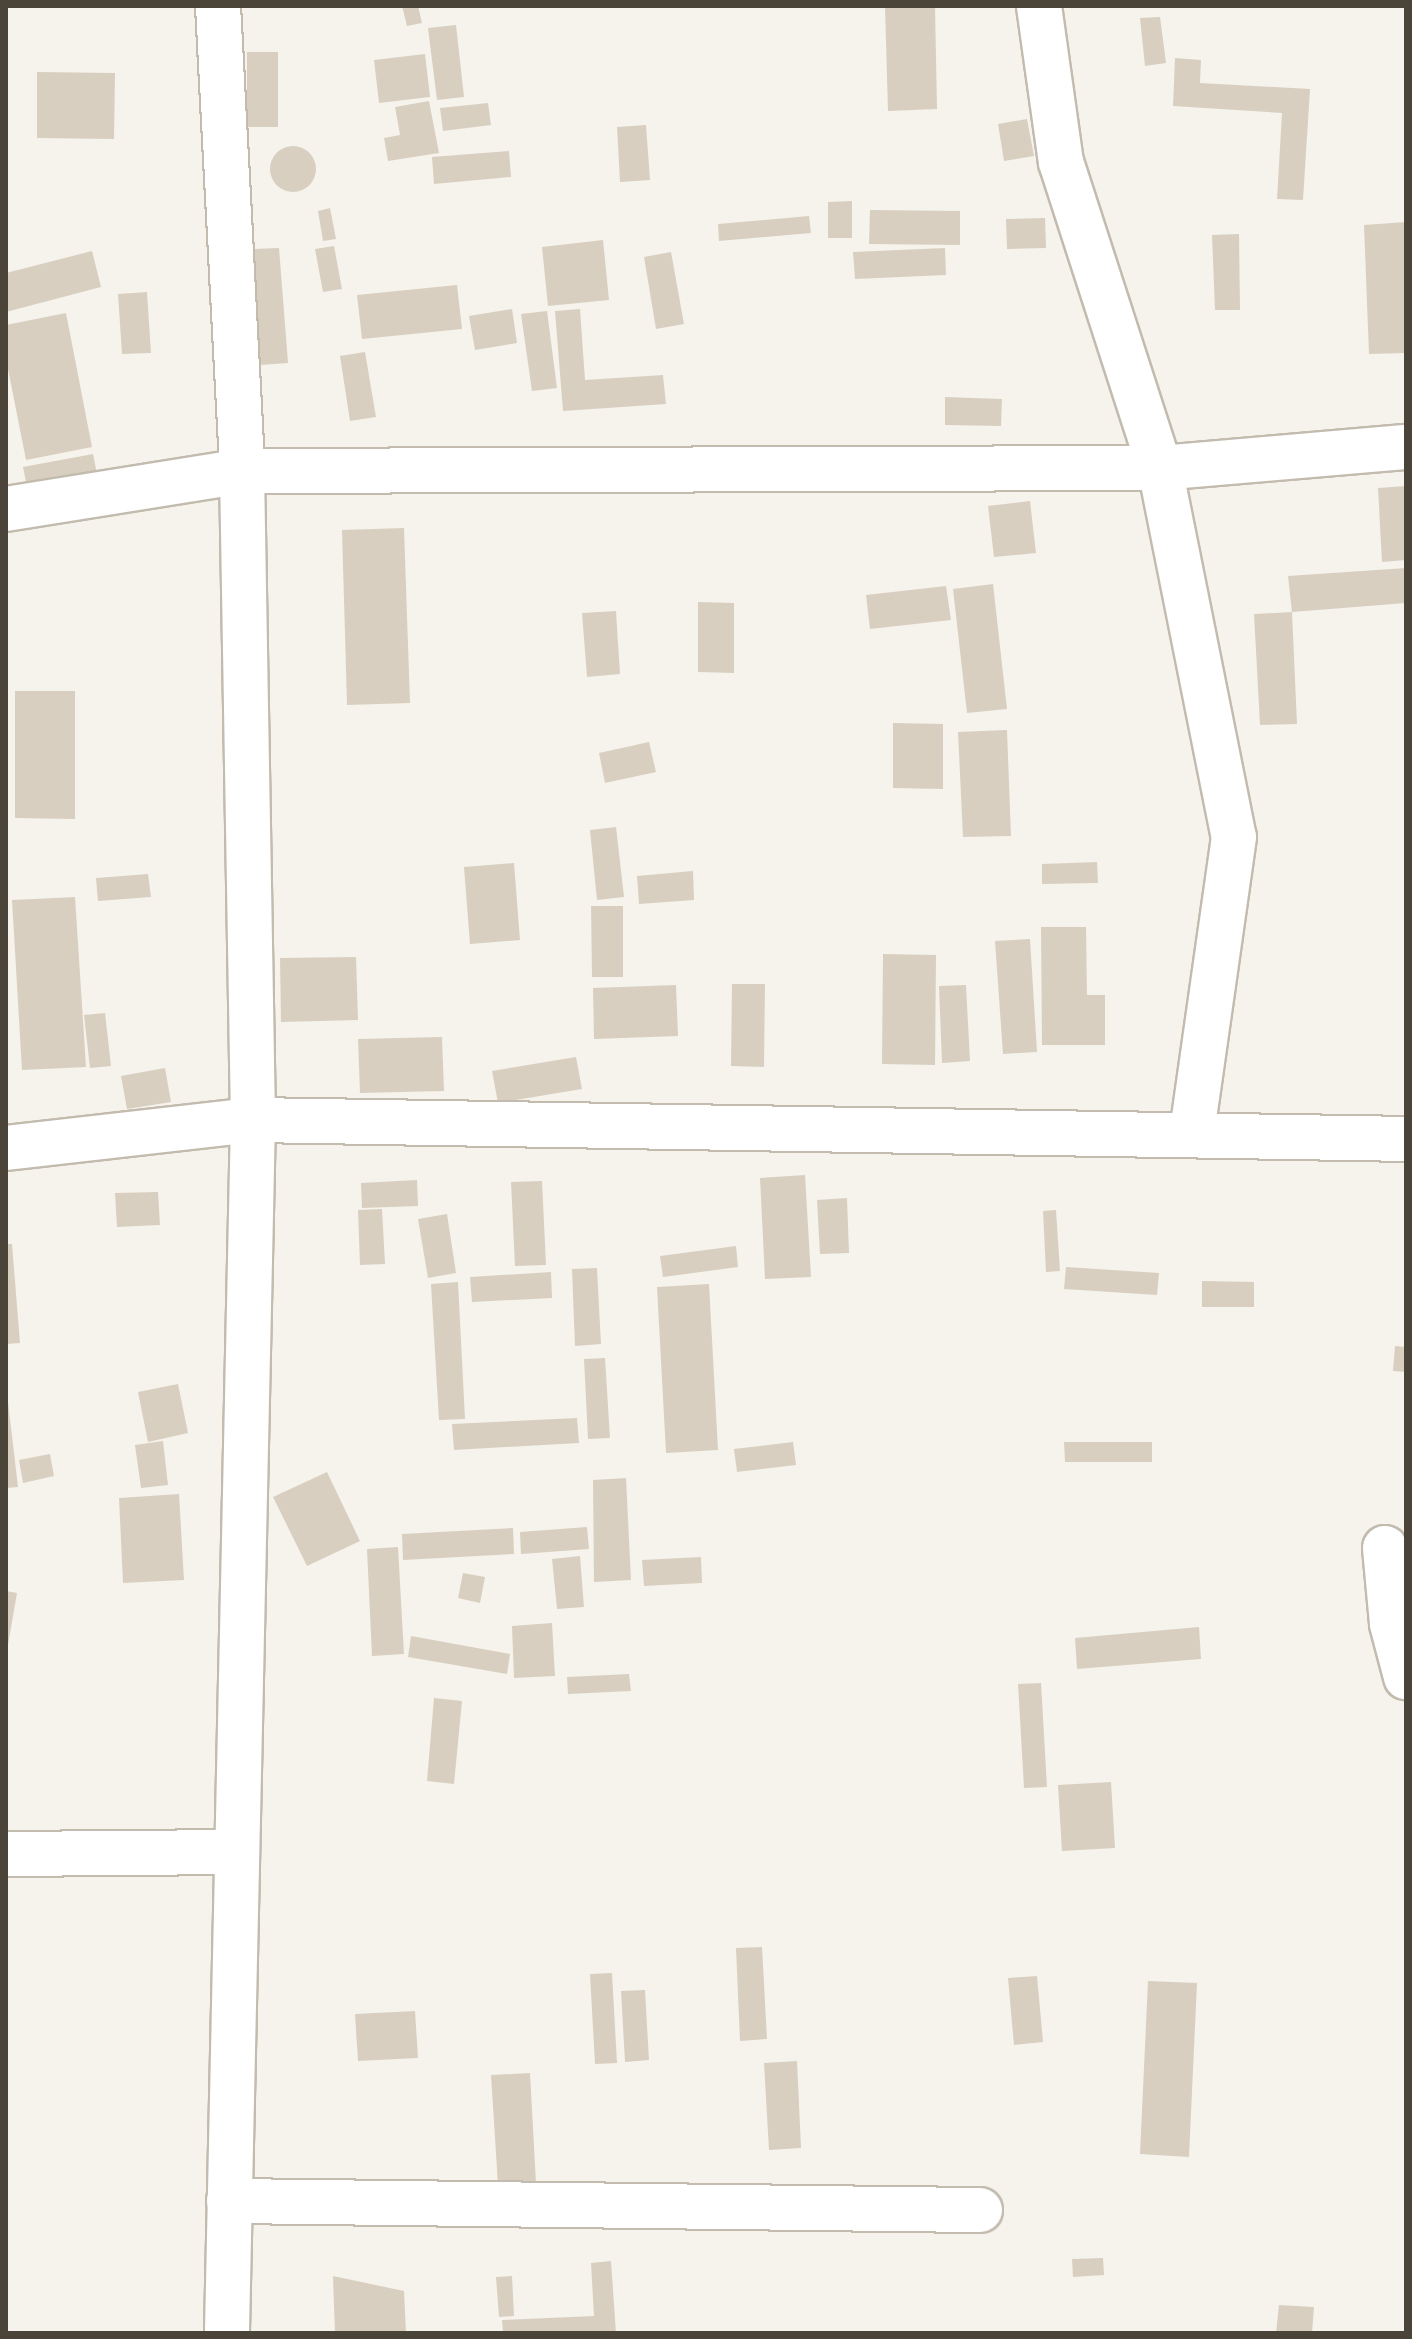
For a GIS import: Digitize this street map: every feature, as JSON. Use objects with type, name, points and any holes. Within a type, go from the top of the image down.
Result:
[{"type":"street","points":[[218,6],[242,471],[253,1120],[227,2333]]},
{"type":"street","points":[[1039,6],[1061,162],[1160,468],[1234,837],[1192,1133]]},
{"type":"street","points":[[6,509],[242,471],[1160,468],[1406,447]]},
{"type":"street","points":[[6,1148],[253,1120],[1192,1133],[1406,1139]]},
{"type":"street","points":[[1385,1548],[1392,1624],[1406,1677]]},
{"type":"street","points":[[6,1854],[237,1852]]},
{"type":"street","points":[[229,2201],[980,2210]]},
{"type":"building","points":[[402,6],[418,6],[422,23],[407,26]]},
{"type":"building","points":[[885,6],[935,6],[937,109],[888,111]]},
{"type":"building","points":[[1160,17],[1166,63],[1145,66],[1140,18]]},
{"type":"building","points":[[456,25],[464,97],[437,100],[428,28]]},
{"type":"building","points":[[247,52],[278,52],[278,127],[247,127]]},
{"type":"building","points":[[425,54],[430,97],[379,103],[374,60]]},
{"type":"building","points":[[1175,58],[1201,60],[1200,83],[1310,89],[1303,200],[1277,199],[1282,113],[1173,106]]},
{"type":"building","points":[[37,72],[115,73],[114,139],[37,138]]},
{"type":"building","points":[[429,101],[439,153],[388,161],[384,138],[400,135],[395,107]]},
{"type":"building","points":[[488,103],[491,125],[443,131],[440,108]]},
{"type":"building","points":[[1027,119],[1034,156],[1004,161],[998,124]]},
{"type":"building","points":[[646,125],[650,180],[620,182],[617,127]]},
{"type":"building","points":[[293,146],[309,153],[316,169],[309,185],[293,192],[277,185],[270,169],[277,153]]},
{"type":"building","points":[[509,151],[511,177],[434,184],[432,157]]},
{"type":"building","points":[[852,201],[852,238],[828,238],[828,202]]},
{"type":"building","points":[[330,208],[336,239],[323,241],[318,211]]},
{"type":"building","points":[[870,210],[960,211],[960,245],[869,244]]},
{"type":"building","points":[[809,216],[811,233],[719,241],[718,224]]},
{"type":"building","points":[[1045,218],[1046,248],[1007,249],[1006,219]]},
{"type":"building","points":[[1406,222],[1406,353],[1369,354],[1364,225]]},
{"type":"building","points":[[1239,234],[1240,310],[1215,310],[1212,235]]},
{"type":"building","points":[[603,240],[609,300],[548,306],[542,247]]},
{"type":"building","points":[[334,246],[342,289],[323,292],[315,249]]},
{"type":"building","points":[[279,248],[288,363],[260,365],[251,249]]},
{"type":"building","points":[[945,248],[946,275],[855,279],[853,252]]},
{"type":"building","points":[[92,251],[101,287],[6,312],[6,273]]},
{"type":"building","points":[[671,252],[684,324],[656,329],[644,257]]},
{"type":"building","points":[[457,285],[462,329],[362,339],[357,295]]},
{"type":"building","points":[[147,292],[151,353],[122,354],[118,294]]},
{"type":"building","points":[[512,309],[517,343],[475,350],[469,316]]},
{"type":"building","points":[[580,309],[585,380],[663,375],[666,404],[563,411],[555,311]]},
{"type":"building","points":[[547,311],[557,388],[532,391],[521,314]]},
{"type":"building","points":[[66,313],[92,447],[26,460],[6,359],[6,325]]},
{"type":"building","points":[[365,352],[376,417],[350,421],[340,356]]},
{"type":"building","points":[[945,397],[1002,399],[1001,426],[945,425]]},
{"type":"building","points":[[93,454],[100,489],[30,502],[23,467]]},
{"type":"building","points":[[1406,486],[1406,560],[1382,562],[1378,488]]},
{"type":"building","points":[[1030,501],[1036,553],[994,557],[988,506]]},
{"type":"building","points":[[404,528],[410,703],[347,705],[342,530]]},
{"type":"building","points":[[1406,568],[1406,603],[1292,612],[1288,576]]},
{"type":"building","points":[[993,584],[1007,709],[967,713],[953,589]]},
{"type":"building","points":[[946,586],[951,620],[870,629],[866,595]]},
{"type":"building","points":[[698,602],[734,603],[734,673],[698,672]]},
{"type":"building","points":[[616,611],[620,674],[587,677],[582,613]]},
{"type":"building","points":[[1292,612],[1297,724],[1260,725],[1254,614]]},
{"type":"building","points":[[15,691],[75,691],[75,819],[15,818]]},
{"type":"building","points":[[893,723],[943,724],[943,789],[893,788]]},
{"type":"building","points":[[1007,730],[1011,836],[963,837],[958,732]]},
{"type":"building","points":[[649,742],[656,772],[605,783],[599,753]]},
{"type":"building","points":[[616,827],[624,897],[597,900],[590,830]]},
{"type":"building","points":[[1097,862],[1098,883],[1042,884],[1042,864]]},
{"type":"building","points":[[514,863],[520,940],[470,944],[464,867]]},
{"type":"building","points":[[693,871],[694,900],[639,904],[637,876]]},
{"type":"building","points":[[148,874],[151,897],[98,901],[96,878]]},
{"type":"building","points":[[75,897],[86,1067],[22,1070],[12,900]]},
{"type":"building","points":[[591,906],[623,906],[623,977],[592,977]]},
{"type":"building","points":[[1041,927],[1086,927],[1087,995],[1105,995],[1105,1045],[1042,1045]]},
{"type":"building","points":[[1030,939],[1037,1052],[1003,1054],[995,941]]},
{"type":"building","points":[[883,954],[936,955],[935,1065],[882,1064]]},
{"type":"building","points":[[356,957],[358,1020],[281,1022],[280,958]]},
{"type":"building","points":[[732,984],[765,984],[764,1067],[731,1066]]},
{"type":"building","points":[[676,985],[678,1036],[594,1039],[593,988]]},
{"type":"building","points":[[966,985],[970,1061],[942,1063],[939,986]]},
{"type":"building","points":[[105,1013],[111,1066],[90,1068],[84,1015]]},
{"type":"building","points":[[442,1037],[444,1091],[360,1093],[358,1039]]},
{"type":"building","points":[[576,1057],[582,1089],[498,1103],[492,1071]]},
{"type":"building","points":[[165,1068],[171,1102],[127,1109],[121,1076]]},
{"type":"building","points":[[805,1175],[811,1277],[765,1279],[760,1178]]},
{"type":"building","points":[[417,1180],[418,1206],[362,1208],[361,1183]]},
{"type":"building","points":[[542,1181],[546,1265],[515,1266],[511,1182]]},
{"type":"building","points":[[158,1192],[160,1225],[117,1227],[115,1193]]},
{"type":"building","points":[[847,1198],[849,1253],[820,1254],[817,1200]]},
{"type":"building","points":[[382,1209],[385,1264],[360,1265],[358,1210]]},
{"type":"building","points":[[1056,1210],[1060,1271],[1046,1272],[1043,1211]]},
{"type":"building","points":[[447,1214],[456,1273],[428,1278],[418,1219]]},
{"type":"building","points":[[6,1244],[12,1244],[20,1343],[6,1344]]},
{"type":"building","points":[[736,1246],[738,1267],[663,1277],[660,1256]]},
{"type":"building","points":[[1066,1267],[1159,1273],[1157,1295],[1064,1289]]},
{"type":"building","points":[[597,1268],[601,1344],[575,1346],[572,1269]]},
{"type":"building","points":[[551,1272],[552,1298],[472,1302],[470,1277]]},
{"type":"building","points":[[1202,1281],[1254,1282],[1254,1307],[1202,1307]]},
{"type":"building","points":[[458,1282],[465,1419],[439,1420],[431,1284]]},
{"type":"building","points":[[709,1284],[718,1450],[666,1453],[657,1287]]},
{"type":"building","points":[[1395,1346],[1406,1347],[1406,1372],[1393,1371]]},
{"type":"building","points":[[605,1358],[610,1438],[588,1439],[584,1359]]},
{"type":"building","points":[[178,1384],[188,1433],[148,1442],[138,1392]]},
{"type":"building","points":[[6,1385],[18,1487],[6,1488]]},
{"type":"building","points":[[577,1418],[579,1443],[454,1450],[452,1424]]},
{"type":"building","points":[[163,1441],[168,1485],[141,1488],[135,1445]]},
{"type":"building","points":[[793,1442],[796,1465],[737,1472],[734,1449]]},
{"type":"building","points":[[1064,1442],[1152,1442],[1152,1462],[1065,1462]]},
{"type":"building","points":[[50,1454],[54,1476],[23,1483],[19,1460]]},
{"type":"building","points":[[327,1472],[360,1541],[307,1566],[273,1497]]},
{"type":"building","points":[[626,1478],[631,1580],[594,1582],[593,1480]]},
{"type":"building","points":[[179,1494],[184,1580],[123,1583],[119,1498]]},
{"type":"building","points":[[587,1527],[589,1549],[521,1554],[520,1532]]},
{"type":"building","points":[[513,1528],[514,1554],[403,1560],[402,1534]]},
{"type":"building","points":[[398,1547],[404,1654],[372,1656],[367,1549]]},
{"type":"building","points":[[580,1556],[584,1607],[557,1609],[552,1559]]},
{"type":"building","points":[[701,1557],[702,1583],[644,1586],[642,1560]]},
{"type":"building","points":[[463,1573],[485,1577],[480,1603],[458,1598]]},
{"type":"building","points":[[6,1591],[17,1593],[8,1645],[6,1645]]},
{"type":"building","points":[[552,1623],[555,1676],[514,1678],[512,1626]]},
{"type":"building","points":[[1199,1627],[1201,1659],[1077,1669],[1075,1638]]},
{"type":"building","points":[[411,1636],[510,1654],[507,1674],[408,1657]]},
{"type":"building","points":[[629,1674],[631,1691],[568,1694],[567,1677]]},
{"type":"building","points":[[1041,1683],[1047,1787],[1024,1788],[1018,1684]]},
{"type":"building","points":[[434,1698],[462,1701],[454,1784],[427,1781]]},
{"type":"building","points":[[1111,1782],[1115,1848],[1062,1851],[1058,1785]]},
{"type":"building","points":[[762,1947],[767,2039],[740,2041],[736,1948]]},
{"type":"building","points":[[612,1973],[617,2063],[595,2064],[590,1974]]},
{"type":"building","points":[[1037,1976],[1043,2042],[1014,2045],[1008,1978]]},
{"type":"building","points":[[1148,1981],[1197,1983],[1189,2157],[1140,2154]]},
{"type":"building","points":[[645,1990],[649,2060],[625,2062],[621,1991]]},
{"type":"building","points":[[415,2011],[418,2058],[358,2061],[355,2014]]},
{"type":"building","points":[[797,2061],[801,2148],[769,2150],[764,2063]]},
{"type":"building","points":[[530,2073],[536,2183],[498,2185],[491,2075]]},
{"type":"building","points":[[1103,2258],[1104,2275],[1073,2277],[1072,2259]]},
{"type":"building","points":[[611,2261],[616,2333],[503,2333],[502,2320],[594,2316],[591,2263]]},
{"type":"building","points":[[333,2276],[404,2291],[406,2333],[335,2333]]},
{"type":"building","points":[[512,2276],[514,2316],[499,2317],[496,2277]]},
{"type":"building","points":[[1279,2305],[1314,2307],[1312,2333],[1276,2333]]}]
